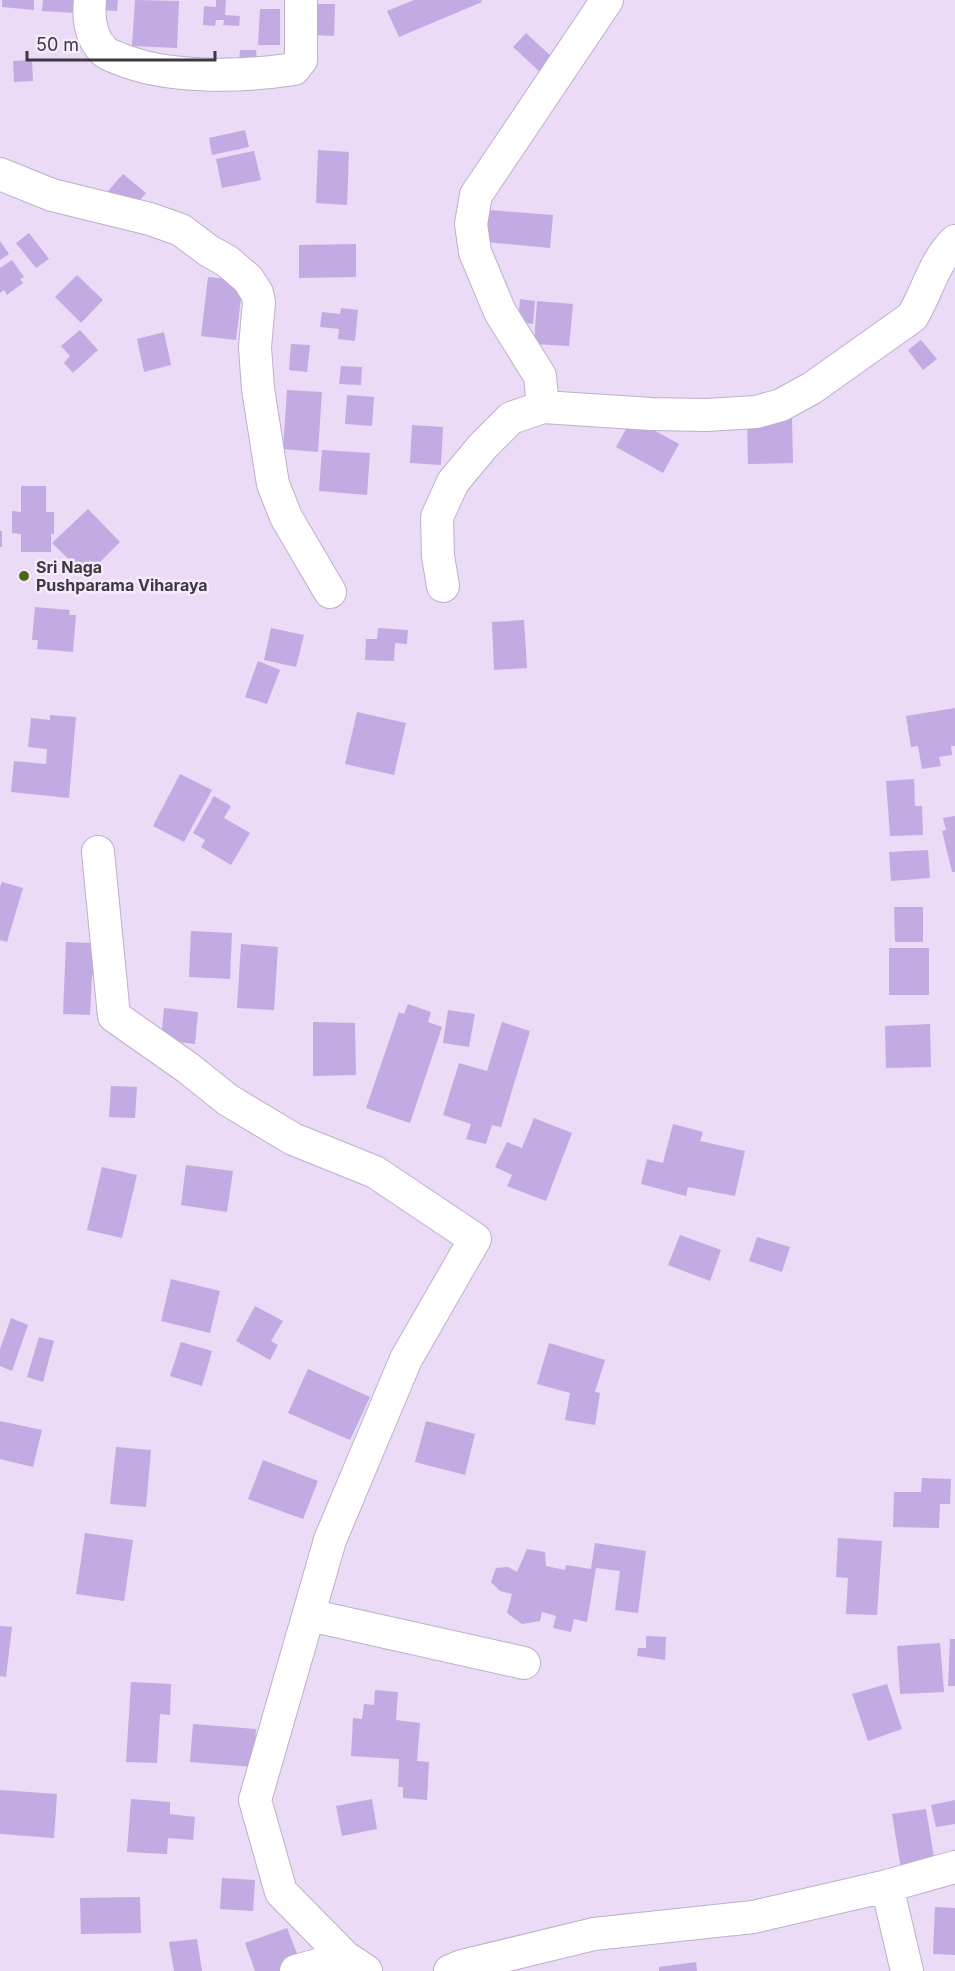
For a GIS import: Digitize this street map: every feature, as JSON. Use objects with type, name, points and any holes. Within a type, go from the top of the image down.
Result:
[{"type":"street","points":[[90,0],[88,14],[93,38],[106,53],[138,67],[194,74],[276,72],[294,69],[301,60],[301,0]]},
{"type":"street","points":[[543,407],[540,376],[495,303],[475,252],[471,224],[476,195],[607,0]]},
{"type":"street","points":[[0,174],[52,195],[150,219],[181,230],[227,261],[248,279],[257,293],[259,302],[255,347],[258,389],[273,484],[286,517],[330,592]]},
{"type":"street","points":[[443,586],[438,556],[437,517],[453,482],[483,446],[511,418],[543,407],[706,415],[756,412],[781,405],[812,388],[912,317],[939,263],[955,241]]},
{"type":"street","points":[[98,852],[114,1016],[188,1068],[228,1100],[293,1139],[375,1172],[475,1239],[406,1359],[330,1540],[255,1800],[281,1892],[355,1964]]},
{"type":"street","points":[[309,1615],[524,1663]]},
{"type":"street","points":[[450,1971],[462,1966],[594,1934],[753,1917],[887,1886],[955,1867]]},
{"type":"street","points":[[887,1886],[907,1971]]},
{"type":"street","points":[[296,1971],[355,1964]]},
{"type":"building","points":[[2,0],[34,0],[34,10],[2,7]]},
{"type":"building","points":[[43,0],[76,0],[75,13],[42,11]]},
{"type":"building","points":[[101,0],[118,0],[117,11],[101,10]]},
{"type":"building","points":[[135,0],[179,1],[177,48],[132,46]]},
{"type":"building","points":[[216,0],[226,0],[225,15],[240,16],[239,26],[223,25],[224,20],[216,20],[215,26],[203,25],[204,6],[216,7]]},
{"type":"building","points":[[414,0],[481,0],[482,2],[399,37],[387,11]]},
{"type":"building","points":[[315,4],[335,4],[334,36],[314,35]]},
{"type":"building","points":[[260,9],[280,9],[280,45],[258,45]]},
{"type":"building","points":[[526,33],[552,57],[539,71],[513,47]]},
{"type":"building","points":[[240,50],[256,50],[257,61],[239,61]]},
{"type":"building","points":[[32,60],[33,81],[14,82],[13,61]]},
{"type":"building","points":[[245,130],[249,147],[212,155],[209,138]]},
{"type":"building","points":[[318,150],[349,152],[347,205],[316,203]]},
{"type":"building","points":[[254,151],[261,180],[222,188],[216,159]]},
{"type":"building","points":[[123,174],[146,193],[132,210],[108,191]]},
{"type":"building","points":[[488,210],[553,215],[550,248],[485,242]]},
{"type":"building","points":[[29,233],[49,259],[36,268],[16,243]]},
{"type":"building","points":[[0,241],[9,254],[0,260]]},
{"type":"building","points":[[356,244],[356,277],[299,278],[299,245]]},
{"type":"building","points":[[12,260],[24,277],[20,279],[23,283],[7,295],[4,290],[0,293],[0,268]]},
{"type":"building","points":[[77,275],[103,300],[81,323],[55,297]]},
{"type":"building","points":[[208,277],[243,281],[236,340],[201,336]]},
{"type":"building","points":[[520,299],[535,301],[533,324],[518,322]]},
{"type":"building","points":[[537,301],[573,304],[569,346],[534,344]]},
{"type":"building","points":[[341,308],[358,310],[355,341],[338,339],[339,329],[320,327],[322,312],[340,314]]},
{"type":"building","points":[[80,330],[98,350],[73,373],[64,363],[70,356],[61,346]]},
{"type":"building","points":[[164,332],[171,365],[144,372],[137,339]]},
{"type":"building","points":[[921,340],[937,359],[923,370],[908,350]]},
{"type":"building","points":[[291,344],[310,345],[307,372],[289,370]]},
{"type":"building","points":[[341,366],[362,367],[361,385],[339,384]]},
{"type":"building","points":[[287,390],[322,392],[318,452],[283,449]]},
{"type":"building","points":[[347,395],[374,397],[372,426],[345,424]]},
{"type":"building","points":[[632,418],[679,444],[663,473],[616,447]]},
{"type":"building","points":[[792,418],[793,463],[748,464],[747,420]]},
{"type":"building","points":[[412,425],[443,427],[441,465],[410,463]]},
{"type":"building","points":[[322,450],[370,453],[367,495],[319,491]]},
{"type":"building","points":[[21,486],[46,486],[46,512],[54,512],[51,552],[21,552],[21,534],[12,533],[12,511],[21,512]]},
{"type":"building","points":[[88,509],[120,542],[86,576],[52,543]]},
{"type":"building","points":[[0,531],[2,531],[2,547],[0,547]]},
{"type":"building","points":[[35,607],[70,610],[69,615],[76,615],[73,652],[37,649],[38,640],[32,640]]},
{"type":"building","points":[[524,620],[527,668],[494,670],[492,622]]},
{"type":"building","points":[[271,628],[304,635],[296,667],[264,660]]},
{"type":"building","points":[[378,628],[408,630],[407,644],[395,643],[394,661],[365,660],[366,639],[377,639]]},
{"type":"building","points":[[258,661],[280,670],[267,704],[245,697]]},
{"type":"building","points":[[955,708],[955,746],[951,746],[952,755],[939,757],[941,766],[922,769],[918,746],[911,747],[906,716]]},
{"type":"building","points":[[357,712],[406,723],[394,775],[345,764]]},
{"type":"building","points":[[50,715],[76,717],[69,798],[11,792],[14,761],[46,764],[47,749],[28,747],[31,718],[50,720]]},
{"type":"building","points":[[180,774],[212,790],[184,842],[153,826]]},
{"type":"building","points":[[914,779],[915,806],[922,806],[923,835],[890,836],[886,781]]},
{"type":"building","points":[[214,796],[231,806],[224,818],[250,833],[231,865],[201,847],[205,840],[193,833]]},
{"type":"building","points":[[955,816],[955,872],[952,872],[942,831],[946,830],[943,818]]},
{"type":"building","points":[[928,850],[930,878],[891,881],[889,852]]},
{"type":"building","points":[[2,882],[23,888],[7,942],[0,940],[0,887]]},
{"type":"building","points":[[894,907],[923,907],[923,942],[895,942]]},
{"type":"building","points":[[191,931],[232,933],[230,979],[189,977]]},
{"type":"building","points":[[66,942],[93,943],[101,976],[92,975],[90,1015],[63,1014]]},
{"type":"building","points":[[241,944],[278,947],[274,1010],[237,1008]]},
{"type":"building","points":[[889,948],[929,948],[929,995],[889,995]]},
{"type":"building","points":[[408,1004],[431,1012],[428,1022],[442,1027],[410,1123],[366,1108],[399,1012],[404,1014]]},
{"type":"building","points":[[164,1008],[198,1012],[195,1044],[161,1040]]},
{"type":"building","points":[[448,1010],[475,1014],[469,1047],[443,1043]]},
{"type":"building","points":[[313,1022],[355,1023],[356,1075],[313,1076]]},
{"type":"building","points":[[502,1022],[530,1031],[501,1127],[492,1125],[486,1144],[466,1139],[471,1124],[443,1115],[459,1063],[487,1071]]},
{"type":"building","points":[[930,1024],[931,1067],[886,1068],[885,1026]]},
{"type":"building","points":[[111,1086],[137,1087],[135,1118],[109,1117]]},
{"type":"building","points":[[534,1118],[572,1133],[546,1201],[507,1186],[512,1175],[495,1167],[507,1142],[522,1148]]},
{"type":"building","points":[[673,1124],[703,1132],[700,1141],[745,1151],[735,1196],[688,1187],[686,1196],[641,1184],[647,1159],[663,1163]]},
{"type":"building","points":[[186,1165],[233,1171],[227,1212],[181,1205]]},
{"type":"building","points":[[102,1167],[137,1175],[122,1238],[87,1230]]},
{"type":"building","points":[[680,1235],[721,1250],[710,1281],[668,1265]]},
{"type":"building","points":[[757,1237],[790,1247],[782,1272],[749,1261]]},
{"type":"building","points":[[171,1279],[220,1291],[210,1333],[161,1321]]},
{"type":"building","points":[[255,1306],[283,1321],[271,1341],[278,1345],[270,1360],[236,1341]]},
{"type":"building","points":[[11,1318],[28,1325],[12,1371],[0,1366],[0,1349]]},
{"type":"building","points":[[39,1337],[54,1341],[43,1382],[27,1377]]},
{"type":"building","points":[[181,1342],[212,1351],[202,1386],[170,1376]]},
{"type":"building","points":[[549,1343],[605,1360],[595,1392],[600,1393],[595,1425],[565,1420],[570,1393],[537,1384]]},
{"type":"building","points":[[308,1369],[370,1397],[350,1440],[288,1413]]},
{"type":"building","points":[[0,1421],[42,1430],[33,1467],[0,1459]]},
{"type":"building","points":[[426,1421],[475,1434],[465,1475],[415,1462]]},
{"type":"building","points":[[116,1447],[151,1450],[146,1507],[110,1504]]},
{"type":"building","points":[[263,1460],[318,1481],[303,1519],[248,1499]]},
{"type":"building","points":[[922,1478],[951,1479],[950,1504],[940,1504],[939,1528],[893,1527],[894,1492],[921,1492]]},
{"type":"building","points":[[85,1533],[133,1540],[124,1601],[76,1594]]},
{"type":"building","points":[[838,1538],[882,1541],[877,1615],[846,1614],[848,1578],[836,1577]]},
{"type":"building","points":[[595,1543],[646,1551],[638,1613],[615,1610],[620,1571],[596,1568],[587,1622],[574,1619],[571,1632],[553,1628],[556,1616],[542,1612],[540,1621],[522,1624],[507,1613],[512,1594],[500,1591],[491,1582],[496,1568],[508,1567],[517,1572],[527,1549],[545,1552],[546,1566],[565,1570],[566,1565],[591,1569]]},
{"type":"building","points":[[0,1626],[12,1627],[6,1677],[0,1676]]},
{"type":"building","points":[[646,1636],[666,1637],[665,1660],[637,1656],[638,1648],[646,1648]]},
{"type":"building","points":[[950,1639],[955,1639],[955,1686],[948,1686]]},
{"type":"building","points":[[940,1643],[944,1692],[900,1694],[897,1646]]},
{"type":"building","points":[[131,1682],[171,1684],[170,1715],[160,1714],[157,1763],[126,1762]]},
{"type":"building","points":[[887,1684],[902,1729],[868,1741],[852,1694]]},
{"type":"building","points":[[375,1690],[398,1692],[396,1720],[420,1723],[417,1761],[429,1762],[427,1800],[403,1798],[403,1787],[398,1787],[399,1759],[351,1756],[353,1718],[362,1719],[364,1704],[374,1705]]},
{"type":"building","points":[[193,1724],[256,1729],[254,1767],[190,1762]]},
{"type":"building","points":[[0,1790],[57,1794],[54,1838],[0,1834]]},
{"type":"building","points":[[131,1799],[170,1802],[170,1814],[195,1817],[193,1840],[168,1838],[167,1854],[127,1852]]},
{"type":"building","points":[[372,1799],[377,1829],[342,1836],[336,1806]]},
{"type":"building","points":[[955,1800],[955,1824],[936,1827],[931,1805]]},
{"type":"building","points":[[926,1809],[935,1864],[901,1869],[892,1814]]},
{"type":"building","points":[[222,1878],[255,1880],[253,1911],[220,1909]]},
{"type":"building","points":[[140,1897],[141,1933],[81,1934],[80,1898]]},
{"type":"building","points":[[935,1907],[955,1908],[955,1955],[933,1954]]},
{"type":"building","points":[[287,1928],[301,1964],[282,1971],[255,1971],[245,1943]]},
{"type":"building","points":[[197,1939],[202,1971],[174,1971],[169,1942]]},
{"type":"building","points":[[696,1962],[697,1971],[659,1971],[659,1967]]},
{"type":"place","name":"Sri Naga Pushparama Viharaya","points":[[24,576]]}]
